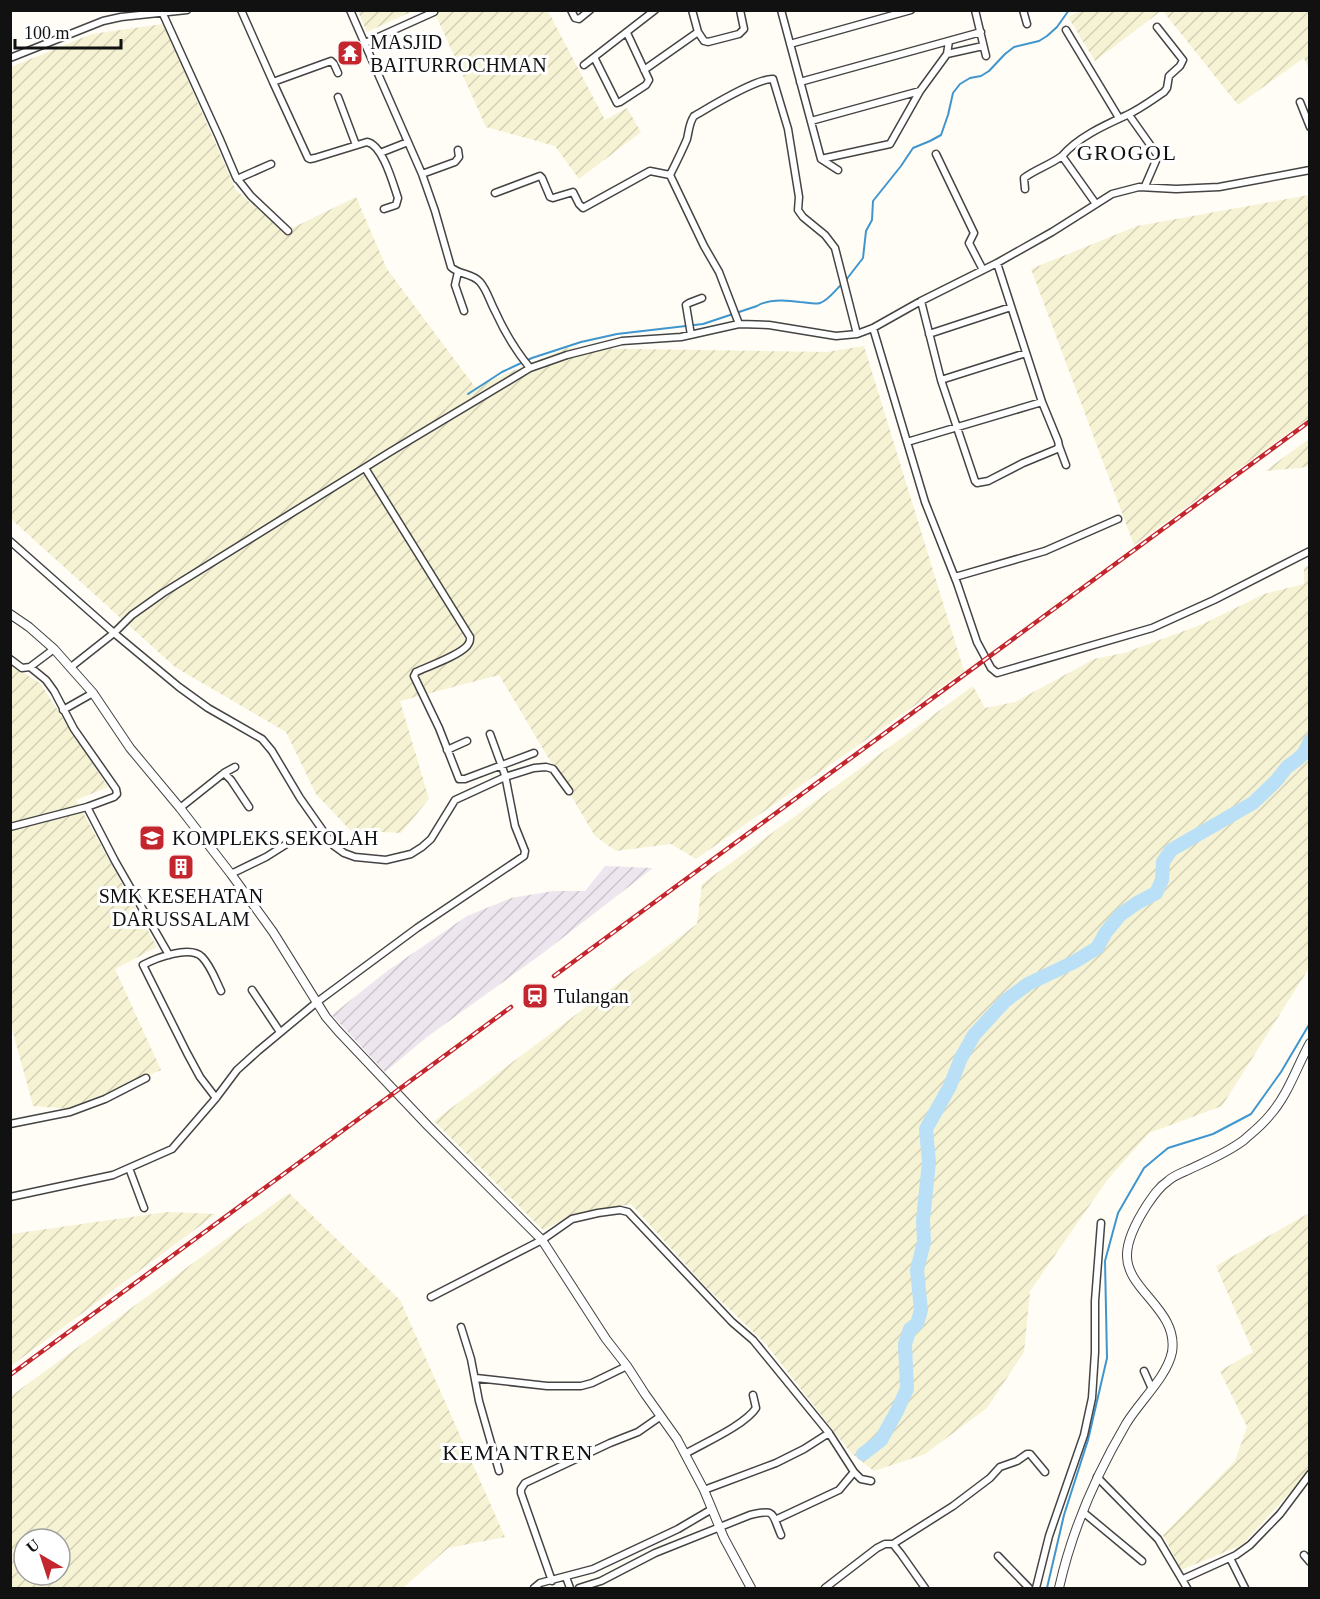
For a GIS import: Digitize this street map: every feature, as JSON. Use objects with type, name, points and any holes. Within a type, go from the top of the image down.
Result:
[{"type":"street","points":[[10,58],[121,16],[163,14],[187,10]]},
{"type":"street","points":[[241,10],[308,158],[371,142],[380,153],[398,198],[396,205],[384,209]]},
{"type":"street","points":[[350,10],[422,174],[451,267],[482,284],[495,313],[526,363]]},
{"type":"street","points":[[571,10],[575,18],[579,19],[590,10]]},
{"type":"street","points":[[584,65],[656,10]]},
{"type":"street","points":[[692,10],[698,32],[704,41],[708,42],[739,34],[744,29],[740,10]]},
{"type":"street","points":[[781,10],[821,159],[838,170]]},
{"type":"street","points":[[790,44],[911,10]]},
{"type":"street","points":[[975,10],[986,56]]},
{"type":"street","points":[[1023,10],[1027,24]]},
{"type":"street","points":[[365,43],[434,12]]},
{"type":"street","points":[[163,14],[237,179],[251,196],[288,231]]},
{"type":"street","points":[[1025,189],[1024,178],[1054,162],[1086,136],[1129,115],[1164,92],[1169,76],[1183,60],[1157,27]]},
{"type":"street","points":[[1066,30],[1119,118]]},
{"type":"street","points":[[644,70],[698,32]]},
{"type":"street","points":[[800,82],[981,32]]},
{"type":"street","points":[[595,58],[617,103],[648,83],[649,80],[627,33]]},
{"type":"street","points":[[821,159],[890,144],[920,91],[947,54],[949,41]]},
{"type":"street","points":[[947,54],[983,46]]},
{"type":"street","points":[[273,82],[331,60],[338,73]]},
{"type":"street","points":[[670,175],[681,154],[694,116],[740,91],[766,79],[773,79],[788,129],[799,197],[798,210],[825,235],[835,248],[857,334]]},
{"type":"street","points":[[811,121],[920,91]]},
{"type":"street","points":[[338,97],[356,145]]},
{"type":"street","points":[[1300,102],[1310,127]]},
{"type":"street","points":[[1129,115],[1158,156],[1145,186]]},
{"type":"street","points":[[380,153],[408,142]]},
{"type":"street","points":[[422,174],[455,162],[459,157],[458,150]]},
{"type":"street","points":[[936,154],[974,233],[969,243],[983,270]]},
{"type":"street","points":[[1062,156],[1096,204]]},
{"type":"street","points":[[237,179],[271,164]]},
{"type":"street","points":[[71,667],[115,632],[132,615],[163,593],[365,468],[526,363],[622,341],[681,337],[690,329],[739,324],[769,325],[836,336],[857,334],[873,328],[997,263],[1112,194],[1145,186],[1176,189],[1219,187],[1310,170]]},
{"type":"street","points":[[495,193],[541,176],[550,197],[573,192],[579,204],[584,208],[650,171],[670,175]]},
{"type":"street","points":[[670,175],[719,272],[739,324]]},
{"type":"street","points":[[997,263],[1042,402],[1066,465]]},
{"type":"street","points":[[458,272],[455,285],[464,311]]},
{"type":"street","points":[[690,329],[686,305],[702,298]]},
{"type":"street","points":[[921,301],[941,380],[975,482],[988,481],[1023,463],[1050,453],[1059,446]]},
{"type":"street","points":[[929,334],[1011,307]]},
{"type":"street","points":[[873,328],[925,502],[955,577],[977,642],[991,668],[998,673],[1152,628],[1214,600],[1310,551]]},
{"type":"street","points":[[941,380],[1026,353]]},
{"type":"street","points":[[907,442],[1042,402]]},
{"type":"street","points":[[365,468],[470,637],[467,646],[416,672],[414,676],[439,728],[457,774],[461,780],[503,771],[546,767],[553,769],[569,791]]},
{"type":"street","points":[[955,577],[1045,551],[1118,519]]},
{"type":"street","points":[[10,541],[179,687],[208,708],[267,744],[300,798],[333,844],[344,853],[355,857],[386,860],[411,854],[431,839],[455,800],[534,753]]},
{"type":"street","points":[[10,614],[54,649],[93,693],[130,748],[180,808],[273,932],[326,1017],[428,1126],[542,1240],[685,1454],[704,1490],[720,1529],[752,1588]]},
{"type":"street","points":[[10,658],[22,668],[30,667],[54,649]]},
{"type":"street","points":[[10,827],[87,807],[114,797],[117,792],[74,729],[59,700],[45,680],[30,667]]},
{"type":"street","points":[[63,710],[93,693]]},
{"type":"street","points":[[10,1197],[112,1175],[172,1149],[237,1070],[280,1032],[417,928],[525,855],[515,826],[503,771],[490,734]]},
{"type":"street","points":[[447,750],[467,741]]},
{"type":"street","points":[[180,808],[235,767]]},
{"type":"street","points":[[224,773],[249,807]]},
{"type":"street","points":[[87,807],[115,861],[170,955]]},
{"type":"street","points":[[231,874],[266,857],[292,840]]},
{"type":"street","points":[[216,1098],[200,1077],[143,966],[170,955],[188,951],[201,955],[221,991]]},
{"type":"street","points":[[252,990],[280,1032]]},
{"type":"street","points":[[1059,1588],[1083,1512],[1097,1477],[1128,1421],[1152,1389],[1172,1353],[1173,1341],[1164,1316],[1137,1281],[1128,1265],[1129,1242],[1137,1221],[1168,1180],[1223,1154],[1242,1141],[1272,1114],[1310,1043]]},
{"type":"street","points":[[10,1124],[70,1112],[146,1078]]},
{"type":"street","points":[[129,1168],[144,1208]]},
{"type":"street","points":[[431,1297],[542,1240],[572,1219],[621,1210],[628,1212],[732,1322],[753,1340],[829,1433],[854,1472],[861,1479],[871,1481]]},
{"type":"street","points":[[1036,1588],[1049,1536],[1084,1435],[1092,1398],[1095,1301],[1101,1223]]},
{"type":"street","points":[[461,1327],[499,1471]]},
{"type":"street","points":[[476,1378],[547,1386],[581,1386],[627,1366]]},
{"type":"street","points":[[1144,1371],[1152,1389]]},
{"type":"street","points":[[685,1454],[733,1427],[754,1412],[756,1408],[753,1395]]},
{"type":"street","points":[[552,1581],[521,1493],[522,1486],[638,1431],[661,1416]]},
{"type":"street","points":[[704,1490],[776,1463],[829,1433]]},
{"type":"street","points":[[893,1545],[953,1506],[990,1478],[1003,1465],[1030,1454],[1045,1472]]},
{"type":"street","points":[[775,1520],[842,1488],[854,1472]]},
{"type":"street","points":[[1183,1579],[1230,1558],[1250,1545],[1280,1514],[1310,1474]]},
{"type":"street","points":[[1097,1477],[1158,1539],[1187,1588]]},
{"type":"street","points":[[579,1588],[597,1575],[659,1545],[720,1529],[750,1515],[770,1512],[781,1535]]},
{"type":"street","points":[[1083,1512],[1142,1561]]},
{"type":"street","points":[[534,1588],[540,1583],[597,1575],[629,1566],[678,1529],[714,1514]]},
{"type":"street","points":[[825,1588],[885,1544],[893,1545],[902,1554],[925,1588]]},
{"type":"street","points":[[1304,1555],[1310,1562]]},
{"type":"street","points":[[998,1556],[1029,1588]]},
{"type":"street","points":[[1230,1558],[1245,1588]]},
{"type":"street","points":[[567,1579],[570,1588]]},
{"type":"shaded area","points":[[1082,10],[1161,11],[1095,61],[1068,17]]},
{"type":"shaded area","points":[[358,11],[413,11],[367,32]]},
{"type":"shaded area","points":[[434,11],[548,11],[605,120],[627,108],[641,132],[579,179],[555,146],[486,127]]},
{"type":"shaded area","points":[[1163,11],[1309,11],[1309,71],[1304,58],[1238,105]]},
{"type":"shaded area","points":[[163,24],[236,190],[284,232],[356,197],[387,269],[475,387],[567,348],[827,352],[864,346],[964,671],[696,859],[671,844],[616,851],[595,836],[499,675],[400,701],[429,799],[401,833],[350,830],[316,794],[286,732],[175,667],[11,519],[11,67],[92,34]]},
{"type":"shaded area","points":[[1309,195],[1309,418],[1134,545],[1031,269],[1137,226]]},
{"type":"shaded area","points":[[1309,439],[1309,466],[1265,471]]},
{"type":"shaded area","points":[[1309,565],[1309,968],[1222,1106],[1149,1133],[1108,1179],[1030,1291],[1024,1352],[987,1408],[925,1454],[874,1471],[851,1453],[765,1343],[706,1287],[631,1204],[574,1215],[543,1230],[434,1121],[697,924],[702,884],[973,686],[985,708],[1015,702],[1094,659],[1124,653],[1203,624],[1264,594],[1304,584],[1304,568]]},
{"type":"shaded area","points":[[10,664],[40,683],[108,787],[76,800],[157,947],[115,969],[161,1070],[69,1109],[33,1106],[11,1025]]},
{"type":"shaded area","points":[[605,866],[653,868],[543,953],[427,1037],[385,1072],[332,1015],[387,971],[467,916],[511,898],[553,891],[585,891]]},
{"type":"shaded area","points":[[289,1193],[400,1300],[505,1537],[448,1548],[403,1588],[11,1588],[11,1396]]},
{"type":"shaded area","points":[[167,1212],[216,1214],[11,1366],[11,1234]]},
{"type":"shaded area","points":[[1309,1213],[1309,1472],[1242,1545],[1181,1570],[1163,1535],[1235,1461],[1247,1427],[1220,1371],[1253,1352],[1216,1266]]},
{"type":"waterway","points":[[846,280],[863,258],[866,231],[872,220],[873,201],[913,148],[941,135],[953,93],[960,84],[989,71],[1014,47],[1039,41],[1047,36],[1057,27],[1069,10]]},
{"type":"waterway","points":[[468,394],[502,372],[532,358],[581,342],[617,334],[703,324],[772,301],[818,304],[826,300],[842,284]]},
{"type":"waterway","points":[[863,1454],[881,1440],[907,1389],[905,1344],[910,1329],[917,1324],[921,1310],[917,1270],[924,1242],[923,1220],[929,1162],[926,1129],[950,1086],[961,1058],[974,1035],[1005,1001],[1028,984],[1097,948],[1120,915],[1156,893],[1162,880],[1163,862],[1171,850],[1253,803],[1287,767],[1304,753],[1310,741]]},
{"type":"waterway","points":[[1047,1588],[1064,1515],[1088,1440],[1107,1358],[1105,1261],[1118,1213],[1144,1168],[1168,1148],[1213,1134],[1251,1114],[1281,1072],[1310,1023]]},
{"type":"railway","points":[[554,976],[1310,421]]},
{"type":"railway","points":[[10,1375],[511,1007]]},
{"type":"place","name":"MASJID BAITURROCHMAN","points":[[350,53]]},
{"type":"place","name":"KOMPLEKS SEKOLAH","points":[[152,838]]},
{"type":"place","name":"SMK KESEHATAN DARUSSALAM","points":[[181,867]]},
{"type":"place","name":"Tulangan","points":[[535,996]]},
{"type":"district","name":"GROGOL","points":[[1127,152]]},
{"type":"district","name":"KEMANTREN","points":[[518,1452]]}]
